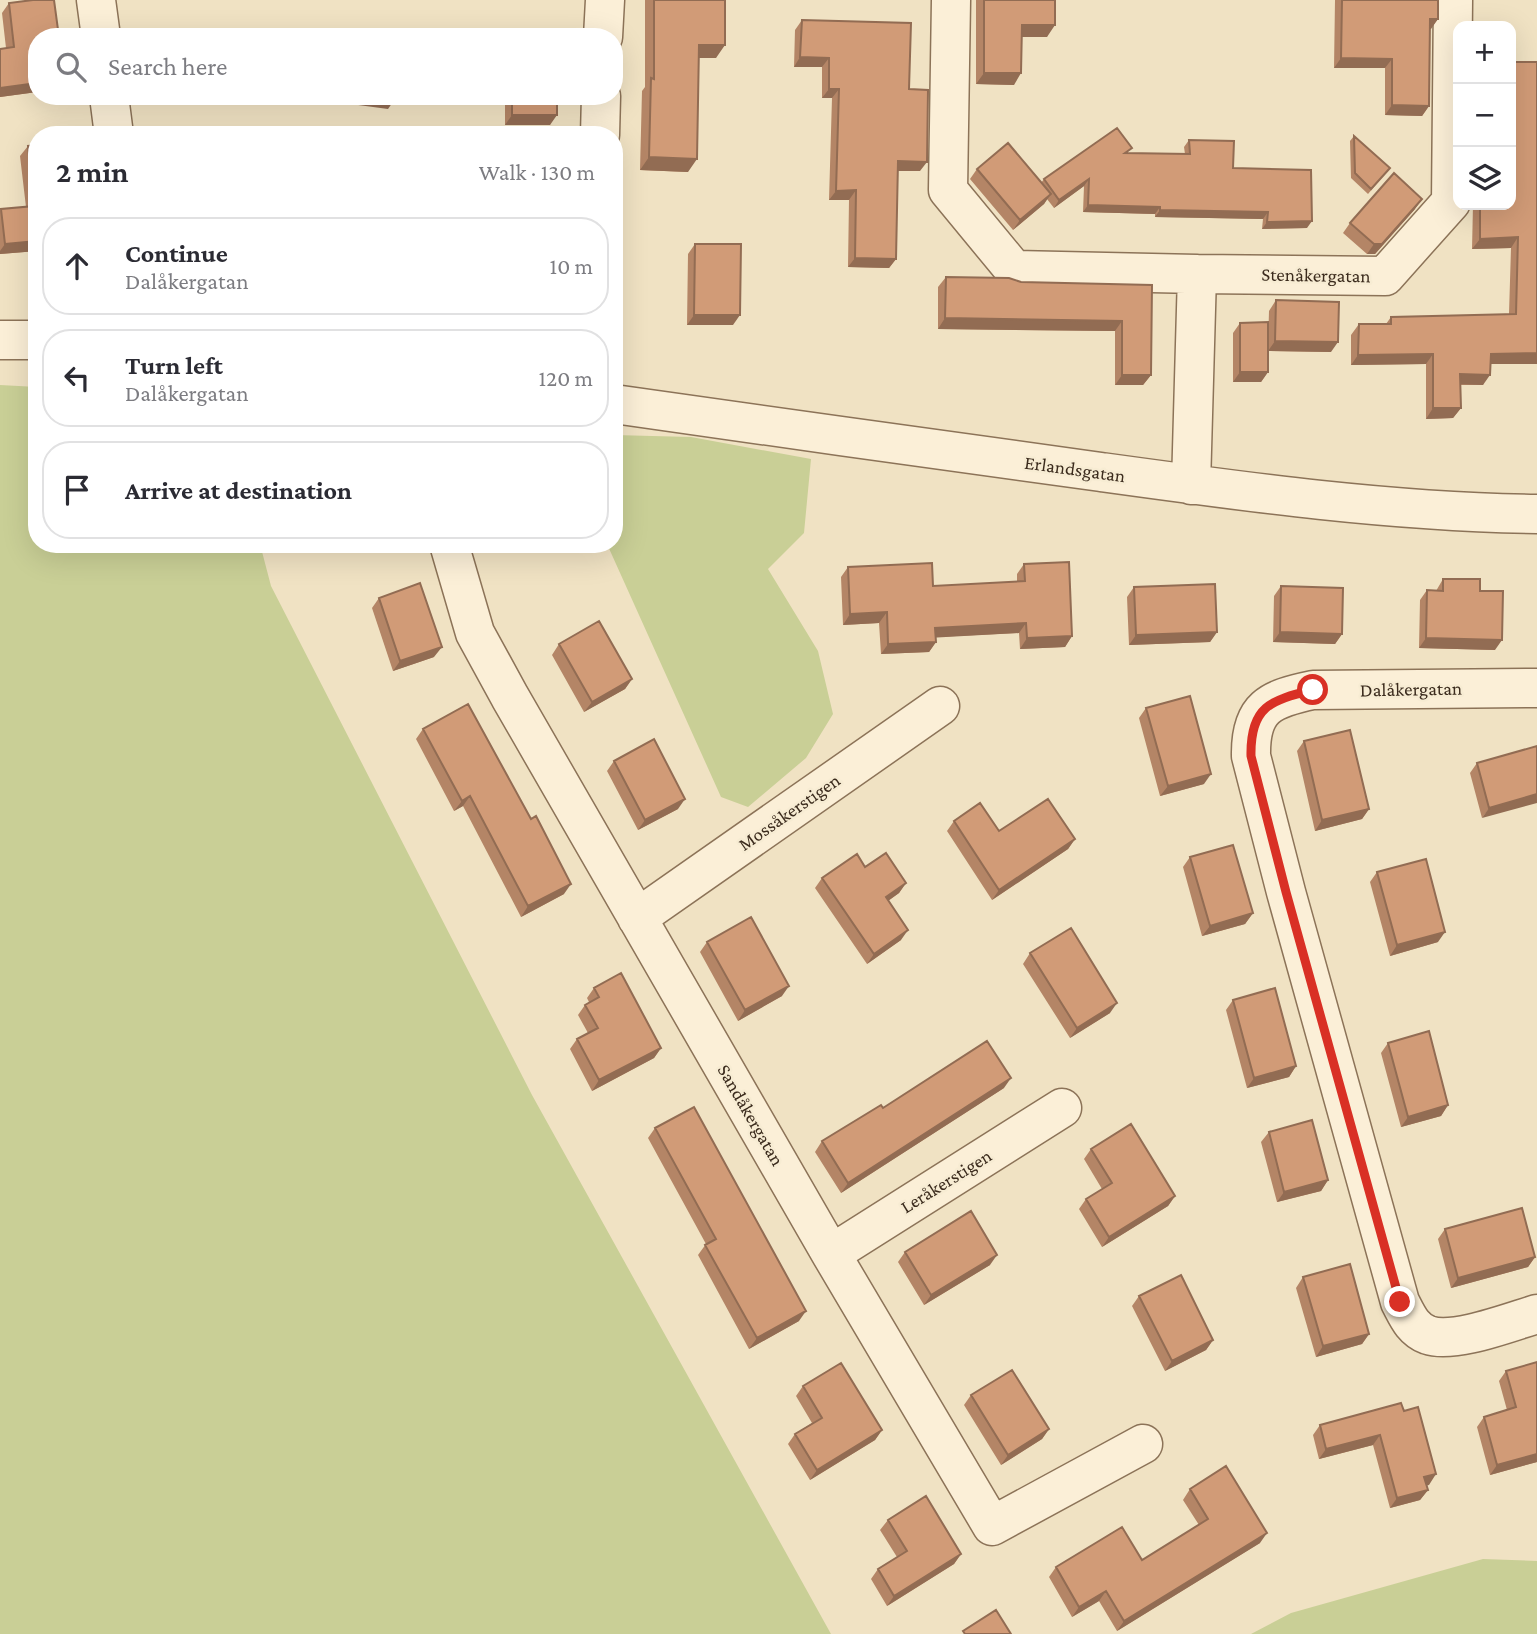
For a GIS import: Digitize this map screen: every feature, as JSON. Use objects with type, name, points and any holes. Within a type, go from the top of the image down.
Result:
[{"type":"street","points":[[96,0],[100,28]]},
{"type":"street","points":[[603,28],[604,0]]},
{"type":"street","name":"Stenåkergatan","points":[[951,0],[948,190],[1014,270],[1385,276],[1451,202],[1453,0]]},
{"type":"street","points":[[110,105],[113,126]]},
{"type":"street","points":[[600,126],[601,105]]},
{"type":"street","points":[[1191,485],[1197,274]]},
{"type":"street","points":[[0,340],[28,340]]},
{"type":"street","name":"Erlandsgatan","points":[[623,405],[1191,485],[1375,507],[1537,514]]},
{"type":"street","name":"Sandåkergatan","points":[[452,553],[475,633],[831,1255],[992,1526],[1143,1444]]},
{"type":"street","name":"Dalåkergatan","points":[[1537,688],[1313,690],[1282,697],[1262,710],[1251,734],[1251,756],[1400,1302],[1411,1324],[1428,1335],[1454,1337],[1537,1314]]},
{"type":"street","name":"Mossåkerstigen","points":[[637,918],[940,706]]},
{"type":"street","name":"Leråkerstigen","points":[[831,1255],[1062,1108]]},
{"type":"green space","points":[[0,385],[28,387],[28,553],[262,553],[271,586],[532,1095],[831,1634],[0,1634]]},
{"type":"green space","points":[[623,435],[691,437],[811,459],[804,533],[768,569],[818,651],[833,714],[806,758],[748,807],[721,797],[611,553],[623,553]]},
{"type":"green space","points":[[1483,1559],[1537,1561],[1537,1634],[1251,1634],[1291,1613]]},
{"type":"building","points":[[54,0],[58,28],[28,28],[28,84],[0,88],[0,49],[14,47],[9,3]]},
{"type":"building","points":[[654,0],[725,0],[725,45],[699,45],[697,159],[649,157],[651,78],[654,79]]},
{"type":"building","points":[[984,0],[1055,0],[1055,25],[1022,25],[1021,73],[984,73]]},
{"type":"building","points":[[1342,0],[1438,0],[1438,19],[1430,19],[1429,106],[1392,105],[1392,59],[1341,58]]},
{"type":"building","points":[[802,20],[911,23],[909,89],[928,90],[927,162],[898,161],[896,259],[855,258],[856,190],[836,191],[839,89],[829,89],[829,58],[800,57]]},
{"type":"building","points":[[1516,62],[1537,62],[1537,353],[1491,354],[1490,375],[1460,374],[1461,408],[1433,408],[1433,354],[1358,355],[1359,324],[1391,324],[1391,317],[1516,314],[1518,237],[1480,239],[1480,210],[1516,210]]},
{"type":"building","points":[[512,105],[557,105],[557,115],[512,115]]},
{"type":"building","points":[[1117,128],[1132,148],[1125,153],[1190,154],[1189,140],[1234,141],[1233,168],[1311,170],[1312,221],[1267,222],[1268,212],[1160,210],[1160,207],[1088,205],[1089,179],[1059,200],[1044,179]]},
{"type":"building","points":[[1354,136],[1390,168],[1371,189],[1355,173]]},
{"type":"building","points":[[1008,143],[1051,194],[1020,220],[977,169]]},
{"type":"building","points":[[1394,173],[1422,199],[1382,244],[1374,244],[1350,223]]},
{"type":"building","points":[[28,207],[28,242],[5,244],[1,209]]},
{"type":"building","points":[[695,244],[741,244],[740,315],[694,315]]},
{"type":"building","points":[[946,277],[1152,285],[1151,375],[1122,375],[1122,321],[945,318]]},
{"type":"building","points":[[1276,300],[1339,302],[1338,342],[1275,341]]},
{"type":"building","points":[[1268,322],[1268,372],[1240,372],[1240,323]]},
{"type":"building","points":[[1069,562],[1072,636],[1027,638],[1026,623],[935,628],[936,642],[888,644],[887,612],[850,614],[848,567],[932,563],[933,586],[1025,581],[1024,564]]},
{"type":"building","points":[[1443,579],[1480,579],[1480,591],[1503,591],[1502,640],[1426,638],[1427,590],[1443,591]]},
{"type":"building","points":[[420,583],[442,647],[400,661],[379,598]]},
{"type":"building","points":[[1215,584],[1217,632],[1136,635],[1134,587]]},
{"type":"building","points":[[1281,586],[1343,588],[1342,634],[1280,632]]},
{"type":"building","points":[[599,621],[632,679],[592,702],[559,644]]},
{"type":"building","points":[[1190,696],[1211,774],[1168,786],[1146,708]]},
{"type":"building","points":[[468,704],[531,819],[536,816],[571,884],[528,906],[470,796],[462,801],[423,729]]},
{"type":"building","points":[[1350,730],[1369,809],[1322,820],[1304,741]]},
{"type":"building","points":[[654,739],[685,799],[645,820],[614,761]]},
{"type":"building","points":[[1537,746],[1537,794],[1489,808],[1477,763]]},
{"type":"building","points":[[1048,799],[1075,839],[999,890],[954,821],[980,803],[999,831]]},
{"type":"building","points":[[1233,845],[1253,913],[1210,926],[1190,857]]},
{"type":"building","points":[[886,853],[906,883],[886,897],[908,930],[874,954],[822,878],[857,854],[865,867]]},
{"type":"building","points":[[1426,859],[1445,932],[1397,945],[1377,872]]},
{"type":"building","points":[[751,917],[789,986],[745,1010],[707,942]]},
{"type":"building","points":[[1071,928],[1117,1003],[1077,1028],[1030,953]]},
{"type":"building","points":[[621,973],[661,1048],[599,1080],[577,1039],[598,1028],[585,1005],[599,997],[594,988]]},
{"type":"building","points":[[1275,988],[1296,1066],[1254,1078],[1233,1000]]},
{"type":"building","points":[[1429,1031],[1448,1105],[1408,1117],[1388,1043]]},
{"type":"building","points":[[987,1041],[1011,1078],[848,1183],[822,1141],[881,1105],[883,1108]]},
{"type":"building","points":[[694,1107],[806,1311],[757,1338],[705,1245],[716,1239],[655,1128]]},
{"type":"building","points":[[1312,1120],[1328,1180],[1284,1192],[1269,1132]]},
{"type":"building","points":[[1131,1124],[1175,1196],[1109,1237],[1086,1199],[1112,1183],[1091,1149]]},
{"type":"building","points":[[1522,1208],[1535,1257],[1458,1278],[1445,1229]]},
{"type":"building","points":[[971,1211],[997,1255],[931,1295],[905,1252]]},
{"type":"building","points":[[1350,1264],[1369,1334],[1323,1346],[1303,1277]]},
{"type":"building","points":[[1181,1275],[1213,1340],[1172,1361],[1139,1296]]},
{"type":"building","points":[[1537,1362],[1537,1454],[1497,1465],[1484,1417],[1516,1407],[1506,1371]]},
{"type":"building","points":[[841,1363],[882,1430],[817,1470],[795,1434],[822,1418],[803,1386]]},
{"type":"building","points":[[1012,1370],[1049,1429],[1008,1455],[971,1395]]},
{"type":"building","points":[[1401,1403],[1404,1411],[1418,1407],[1436,1474],[1424,1477],[1428,1490],[1397,1498],[1380,1435],[1326,1449],[1320,1425]]},
{"type":"building","points":[[1226,1466],[1267,1533],[1124,1621],[1106,1591],[1079,1607],[1056,1567],[1122,1527],[1142,1560],[1208,1519],[1190,1489]]},
{"type":"building","points":[[926,1496],[961,1554],[894,1596],[878,1569],[907,1551],[888,1520]]},
{"type":"building","points":[[996,1610],[1011,1634],[965,1634],[963,1631]]},
{"type":"route","points":[[1313,690],[1282,697],[1262,710],[1251,734],[1251,756],[1400,1302]]}]
